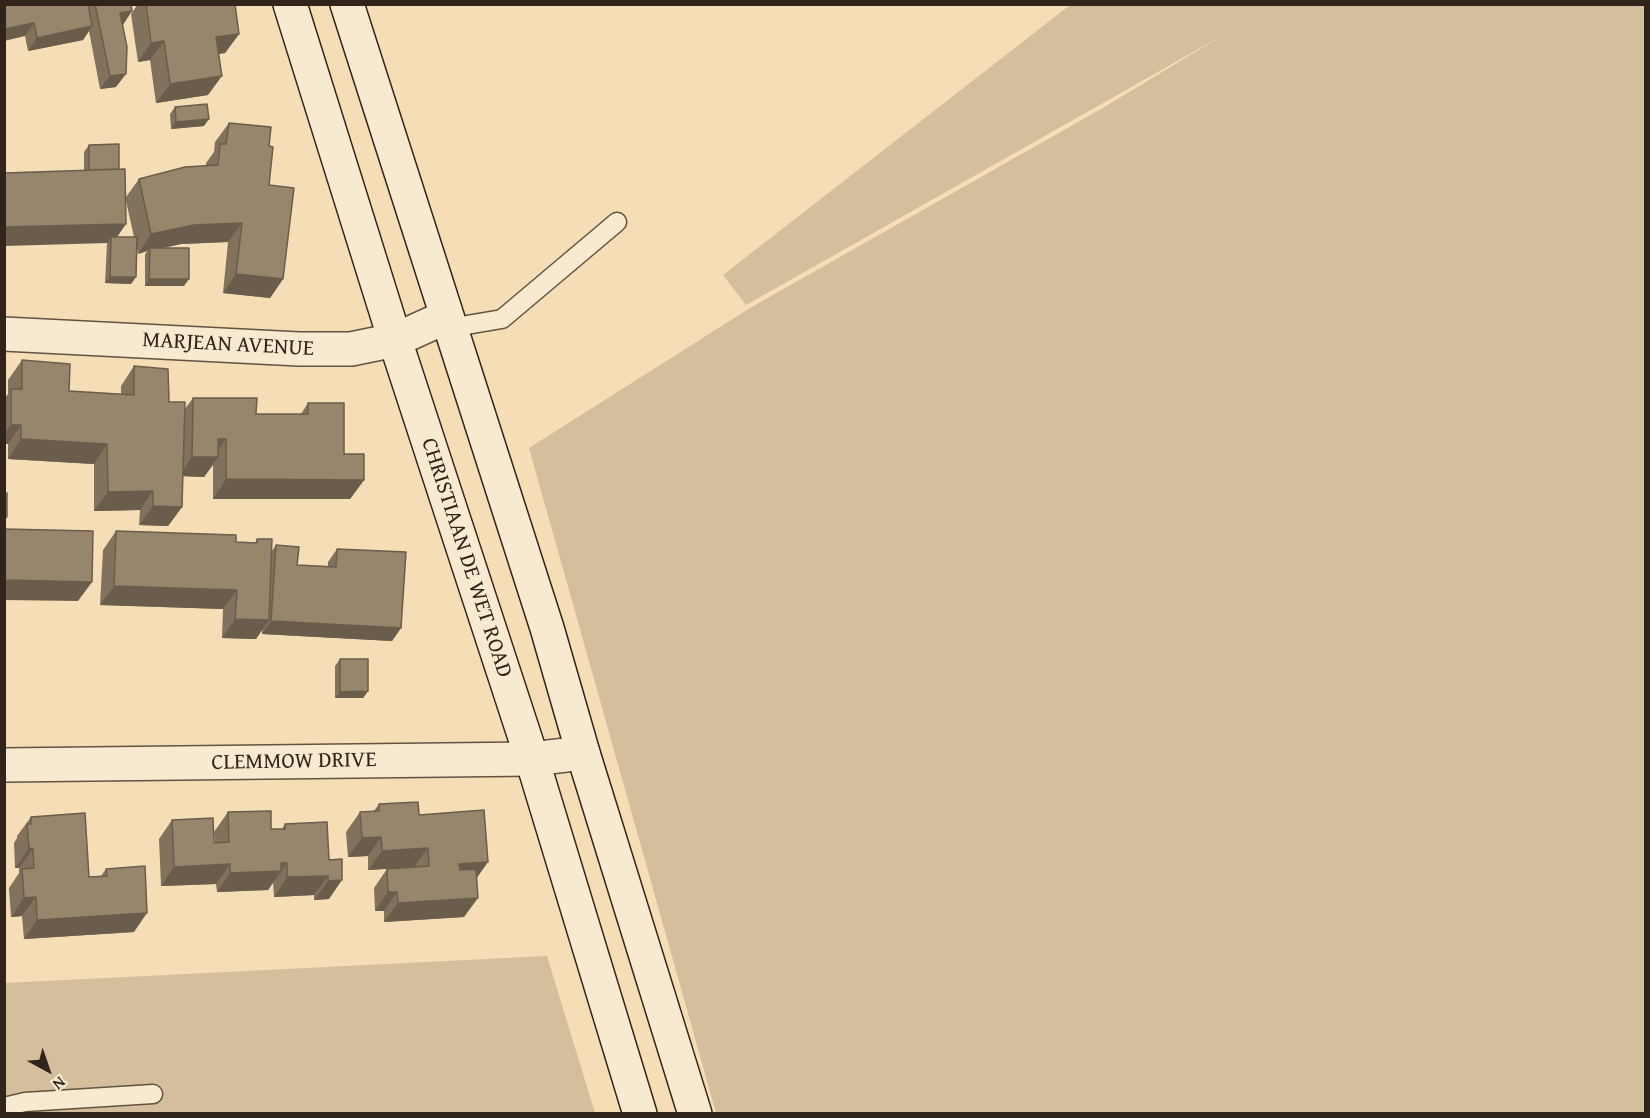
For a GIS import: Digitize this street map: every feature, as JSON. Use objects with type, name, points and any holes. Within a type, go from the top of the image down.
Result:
[{"type":"main road","name":"CHRISTIAAN DE WET ROAD","points":[[290,4],[395,340],[532,759],[640,1113]]},
{"type":"main road","points":[[347,4],[547,628],[583,753],[695,1113]]},
{"type":"main road","name":"MARJEAN AVENUE","points":[[4,334],[299,349],[351,349],[395,340],[448,322]]},
{"type":"main road","name":"CLEMMOW DRIVE","points":[[4,765],[532,759],[583,753]]},
{"type":"lane","points":[[448,322],[502,319],[617,222]]},
{"type":"lane","points":[[4,1107],[25,1102],[153,1094]]},
{"type":"shaded area","points":[[1070,5],[1645,5],[1645,1113],[716,1113],[529,448],[750,308],[1101,109],[1225,34],[746,305],[723,275]]},
{"type":"shaded area","points":[[547,956],[595,1113],[5,1114],[5,983]]},
{"type":"building","points":[[4,4],[88,4],[92,26],[37,38],[34,23],[4,29]]},
{"type":"building","points":[[95,4],[131,4],[132,11],[120,13],[127,47],[126,74],[110,76]]},
{"type":"building","points":[[146,4],[235,4],[239,34],[216,37],[222,76],[170,84],[164,41],[151,43]]},
{"type":"building","points":[[207,104],[209,119],[176,122],[175,107]]},
{"type":"building","points":[[229,123],[271,127],[269,146],[273,147],[269,185],[294,188],[283,279],[236,274],[242,223],[194,225],[151,234],[139,179],[185,167],[218,165],[220,144],[226,144]]},
{"type":"building","points":[[119,144],[119,169],[89,170],[89,145]]},
{"type":"building","points":[[125,169],[126,224],[4,227],[4,173]]},
{"type":"building","points":[[111,237],[137,237],[136,277],[110,277]]},
{"type":"building","points":[[150,248],[189,248],[189,279],[149,279]]},
{"type":"building","points":[[22,360],[70,364],[69,391],[134,395],[134,366],[168,369],[169,402],[185,402],[182,507],[153,506],[153,491],[108,492],[107,444],[21,439],[21,425],[11,425],[11,389],[22,389]]},
{"type":"building","points":[[193,398],[257,398],[256,414],[308,414],[308,403],[344,403],[344,454],[364,454],[364,480],[226,479],[226,439],[218,439],[218,457],[192,457]]},
{"type":"building","points":[[4,493],[7,493],[7,517],[4,517]]},
{"type":"building","points":[[4,529],[93,531],[92,582],[4,580]]},
{"type":"building","points":[[116,531],[236,535],[236,542],[257,543],[257,539],[272,539],[269,620],[235,619],[237,590],[114,586]]},
{"type":"building","points":[[276,545],[299,547],[297,565],[336,567],[337,549],[406,552],[401,628],[271,621]]},
{"type":"building","points":[[340,659],[368,659],[368,691],[340,692]]},
{"type":"building","points":[[418,802],[419,815],[484,810],[488,862],[459,864],[460,870],[476,869],[478,898],[398,903],[397,892],[388,892],[387,869],[429,866],[428,848],[382,851],[381,837],[362,838],[360,812],[379,811],[379,804]]},
{"type":"building","points":[[271,811],[271,829],[285,829],[285,824],[327,822],[329,860],[342,859],[342,880],[328,881],[328,876],[287,877],[287,863],[281,863],[281,871],[230,873],[230,864],[174,867],[172,820],[213,818],[214,843],[229,842],[228,812]]},
{"type":"building","points":[[85,813],[89,877],[107,876],[106,869],[145,866],[147,913],[37,920],[36,897],[24,898],[22,869],[34,868],[33,849],[29,848],[27,824],[31,824],[31,817]]}]
